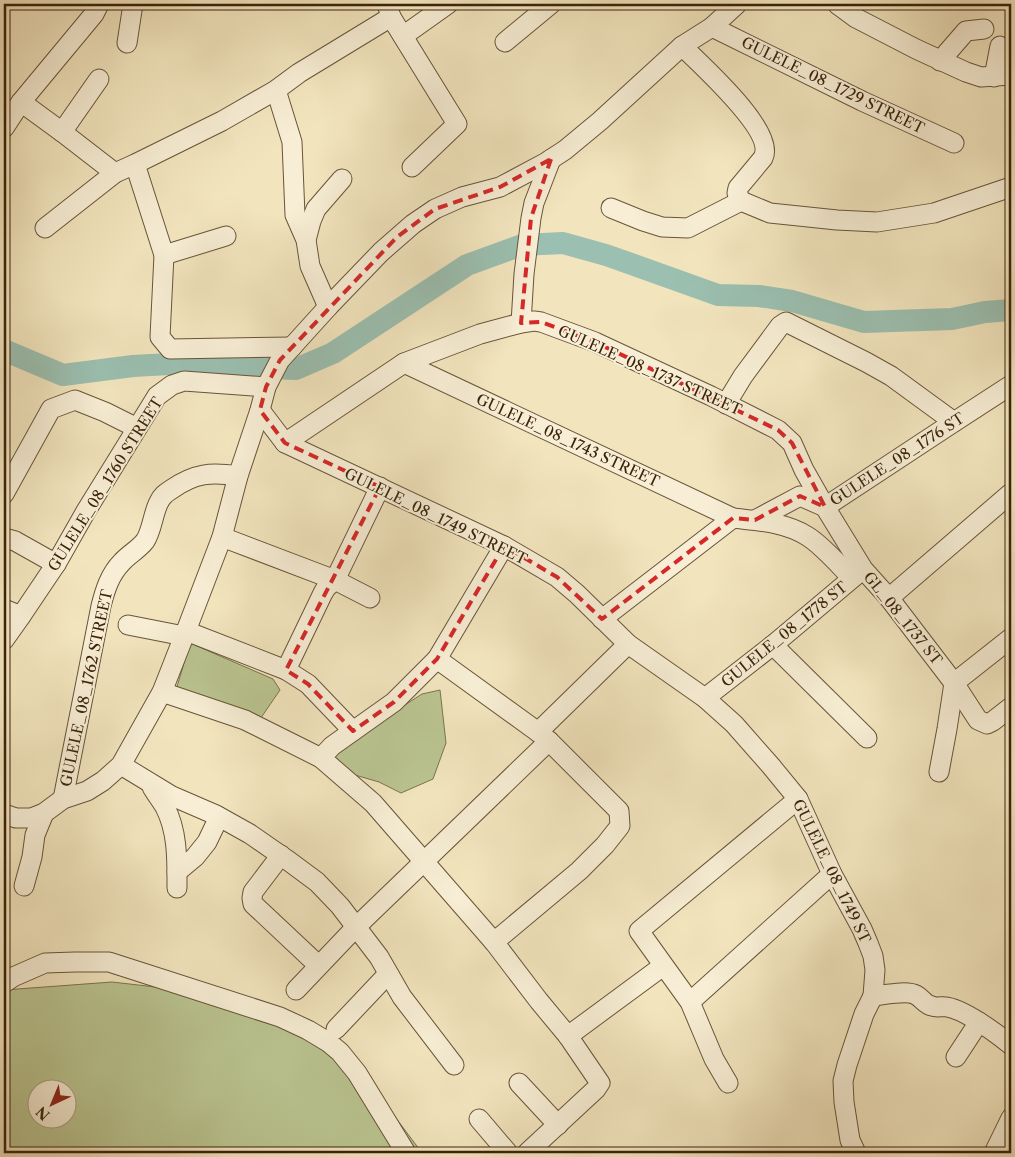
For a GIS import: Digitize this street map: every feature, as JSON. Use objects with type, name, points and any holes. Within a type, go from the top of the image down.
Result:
[{"type":"street","points":[[4,128],[12,102],[94,14],[99,4]]},
{"type":"street","points":[[127,42],[133,4]]},
{"type":"street","points":[[403,36],[448,4]]},
{"type":"street","points":[[505,42],[551,4]]},
{"type":"street","points":[[4,814],[16,818],[31,818],[44,814],[63,799],[87,791],[103,781],[121,765],[162,692],[185,634],[222,537],[238,476],[266,387],[286,354],[328,307],[397,237],[413,224],[435,209],[462,197],[500,187],[552,159],[600,121],[682,46],[712,27],[737,4]]},
{"type":"street","points":[[837,4],[856,18],[916,49],[940,61],[981,77],[1002,76],[1000,46]]},
{"type":"street","points":[[45,228],[115,173],[222,121],[276,90],[389,10],[457,124],[412,167]]},
{"type":"street","name":"GULELE_08_1729 STREET","points":[[712,27],[862,101],[954,143]]},
{"type":"street","points":[[940,61],[966,31],[984,29]]},
{"type":"street","points":[[682,46],[734,99],[755,124],[762,140],[765,155],[738,188],[737,193],[741,201],[770,213],[877,222],[934,213],[1011,187]]},
{"type":"street","points":[[62,132],[99,79]]},
{"type":"street","points":[[276,90],[292,142],[295,215],[306,240],[310,266],[328,307]]},
{"type":"street","points":[[12,102],[62,132],[115,173]]},
{"type":"street","points":[[521,323],[524,274],[531,218],[534,203],[552,159]]},
{"type":"street","points":[[135,164],[164,255],[160,336],[170,349],[286,354]]},
{"type":"street","points":[[306,240],[316,209],[342,179]]},
{"type":"street","points":[[611,208],[662,227],[688,228],[741,201]]},
{"type":"street","points":[[164,255],[226,236]]},
{"type":"street","name":"GULELE_08_1737 STREET","points":[[285,443],[404,363],[480,334],[534,321],[595,342],[778,430],[792,443],[804,470],[825,507]]},
{"type":"street","points":[[726,404],[743,376],[780,326],[786,322],[891,376],[954,422]]},
{"type":"street","name":"GULELE_08_1743 STREET","points":[[404,363],[733,518]]},
{"type":"street","name":"GULELE_08_1760 STREET","points":[[4,640],[56,564],[86,511],[157,396],[172,385],[184,381],[266,387]]},
{"type":"street","name":"GULELE_08_1776 ST","points":[[755,520],[800,496],[825,507],[1011,385]]},
{"type":"street","points":[[4,494],[51,409],[75,400],[137,428]]},
{"type":"street","points":[[260,410],[285,443]]},
{"type":"street","name":"GULELE_08_1749 STREET","points":[[285,443],[504,546],[557,577],[577,594],[602,620]]},
{"type":"street","name":"GULELE_08_1762 STREET","points":[[63,799],[101,606],[112,573],[146,539],[162,495],[184,480],[208,474],[238,476]]},
{"type":"street","points":[[286,670],[323,593],[335,580],[380,487]]},
{"type":"street","points":[[889,598],[1011,493]]},
{"type":"street","name":"GL_08_1737 ST","points":[[825,507],[858,573],[889,598],[954,683],[978,720],[986,724],[993,721],[1011,706]]},
{"type":"street","points":[[602,620],[733,518],[771,522],[809,536],[858,573]]},
{"type":"street","points":[[222,537],[335,580],[370,598]]},
{"type":"street","points":[[4,538],[56,564]]},
{"type":"street","points":[[321,758],[332,746],[394,702],[437,659],[504,546]]},
{"type":"street","name":"GULELE_08_1778 ST","points":[[704,698],[773,645],[858,573]]},
{"type":"street","points":[[4,609],[21,616]]},
{"type":"street","name":"GULELE_08_1749 ST","points":[[602,620],[628,644],[704,698],[734,724],[772,766],[798,799],[832,874],[862,929],[875,970],[873,996]]},
{"type":"street","points":[[128,625],[185,634],[286,670],[308,684],[353,731]]},
{"type":"street","points":[[938,772],[954,683],[1011,638]]},
{"type":"street","points":[[296,990],[356,926],[424,862],[544,737],[628,644]]},
{"type":"street","points":[[773,645],[867,738]]},
{"type":"street","points":[[437,659],[544,737],[619,811],[620,826],[605,845],[579,871],[494,942]]},
{"type":"street","points":[[162,692],[245,720],[321,758],[373,803],[494,942],[568,1036],[600,1083],[596,1090],[528,1153]]},
{"type":"street","points":[[121,765],[172,796],[220,817],[250,834],[317,882],[356,926],[379,958],[402,997],[454,1065]]},
{"type":"street","points":[[149,782],[165,808],[172,824],[177,854],[177,880],[208,842],[220,817]]},
{"type":"street","points":[[728,1083],[714,1059],[690,1002],[639,931],[798,799]]},
{"type":"street","points":[[24,886],[32,857],[35,835],[44,814]]},
{"type":"street","points":[[281,855],[253,892],[252,904],[318,965]]},
{"type":"street","points":[[690,1002],[832,874]]},
{"type":"street","points":[[4,983],[45,963],[109,962],[280,1017],[322,1038],[340,1052],[358,1073],[406,1153]]},
{"type":"street","points":[[568,1036],[664,966]]},
{"type":"street","points":[[336,1029],[388,974]]},
{"type":"street","points":[[856,1153],[850,1140],[843,1081],[864,1014],[873,996],[907,992],[915,994],[927,1004],[947,1006],[959,1010],[1007,1035]]},
{"type":"street","points":[[956,1056],[979,1022]]},
{"type":"street","points":[[519,1083],[558,1125]]},
{"type":"street","points":[[994,1153],[1011,1118]]},
{"type":"street","points":[[479,1119],[508,1153]]},
{"type":"highlighted area","points":[[551,159],[531,218],[521,323],[541,322],[595,342],[778,430],[792,443],[825,507],[800,496],[755,520],[733,518],[602,619],[557,577],[504,546],[437,659],[394,702],[353,731],[308,684],[286,670],[380,487],[285,443],[260,410],[266,387],[280,360],[397,237],[435,209],[500,187]]},
{"type":"green space","points":[[190,643],[273,679],[280,690],[256,725],[176,690]]},
{"type":"green space","points":[[440,690],[446,743],[433,779],[401,793],[379,782],[355,775],[332,757],[331,752],[422,694]]},
{"type":"green space","points":[[112,982],[226,995],[349,1055],[422,1153],[4,1153],[4,990]]},
{"type":"waterway","points":[[4,352],[6,351],[63,375],[133,366],[169,364],[296,369],[333,353],[467,265],[522,245],[563,243],[606,255],[718,295],[759,296],[792,301],[864,322],[952,319],[985,312],[1011,310]]}]
